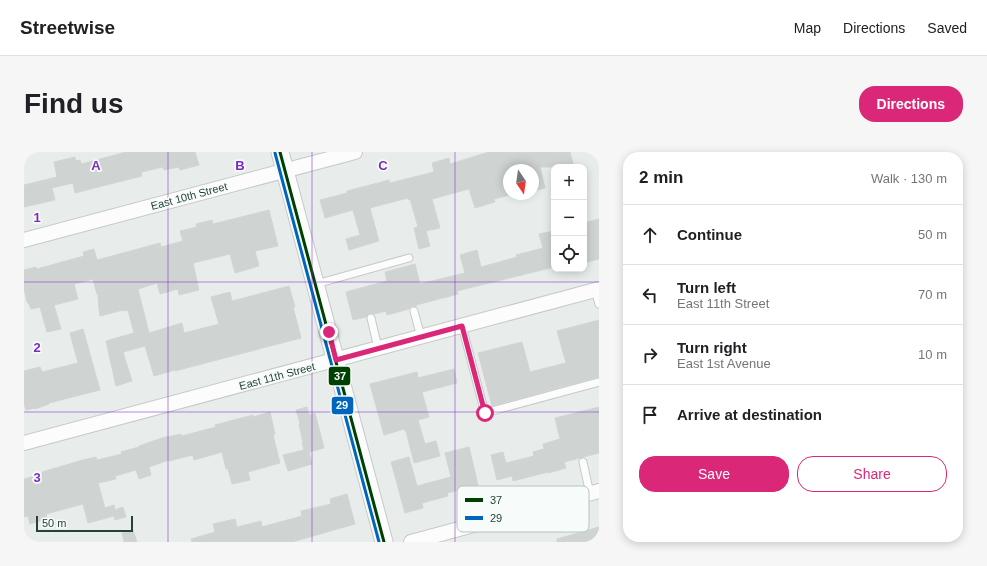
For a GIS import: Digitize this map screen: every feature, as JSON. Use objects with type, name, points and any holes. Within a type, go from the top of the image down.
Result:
[{"type":"street","points":[[280,152],[384,542]]},
{"type":"street","name":"East 10th Street","points":[[24,240],[355,152]]},
{"type":"street","name":"East 11th Street","points":[[24,443],[597,290]]},
{"type":"street","points":[[410,542],[457,529]]},
{"type":"lane","points":[[315,284],[409,258]]},
{"type":"lane","points":[[597,290],[599,304]]},
{"type":"lane","points":[[414,311],[421,337]]},
{"type":"lane","points":[[371,318],[378,348]]},
{"type":"lane","points":[[462,326],[485,413],[599,382]]},
{"type":"lane","points":[[583,462],[594,492]]},
{"type":"building","points":[[126,152],[195,152],[199,165],[180,170],[179,167],[164,170],[163,167],[142,172],[142,176],[75,193],[73,183],[52,188],[55,200],[24,207],[24,185],[57,177],[54,162],[75,157],[76,161],[80,160],[81,164]]},
{"type":"building","points":[[489,152],[570,152],[573,164],[551,164],[551,167],[540,167],[545,188],[539,190],[539,164],[503,164],[503,197],[494,199],[495,202],[475,208],[469,189],[432,199],[440,228],[426,231],[430,246],[419,249],[414,228],[418,227],[410,199],[408,200],[408,198],[370,208],[379,241],[349,250],[346,239],[360,235],[353,210],[325,218],[320,200],[389,180],[390,183],[434,172],[432,163],[449,158],[450,164]]},
{"type":"building","points":[[269,210],[278,246],[255,251],[259,266],[235,273],[230,254],[193,263],[199,290],[179,295],[178,289],[160,294],[157,283],[138,289],[149,333],[182,323],[184,333],[219,324],[211,297],[230,292],[232,301],[289,286],[301,338],[154,376],[145,346],[123,352],[132,381],[116,386],[106,341],[134,333],[128,310],[100,316],[98,294],[93,279],[74,284],[78,299],[54,305],[61,329],[47,332],[40,307],[31,309],[27,302],[24,289],[24,270],[36,267],[37,269],[84,256],[83,252],[94,249],[97,260],[160,243],[161,247],[183,241],[180,231],[197,227],[196,224],[212,220],[213,224]]},
{"type":"building","points":[[599,219],[599,259],[587,262],[587,236],[587,222]]},
{"type":"building","points":[[551,232],[551,268],[457,291],[458,294],[416,305],[416,307],[412,306],[409,309],[387,315],[386,311],[374,314],[370,313],[366,317],[353,320],[346,292],[387,281],[385,272],[415,264],[420,284],[465,273],[460,255],[477,250],[481,267],[517,257],[516,255],[543,248],[539,234]]},
{"type":"building","points":[[599,320],[599,377],[492,406],[478,353],[522,342],[530,372],[566,363],[557,331]]},
{"type":"building","points":[[83,329],[100,390],[49,403],[35,409],[26,410],[24,404],[24,371],[40,367],[42,372],[78,363],[70,333]]},
{"type":"building","points":[[454,369],[457,383],[422,392],[429,417],[418,420],[425,444],[436,441],[440,456],[414,463],[406,431],[404,429],[384,435],[370,384],[417,372],[418,378]]},
{"type":"building","points":[[307,407],[309,415],[315,413],[324,448],[309,452],[312,464],[288,471],[283,455],[304,450],[300,423],[296,410]]},
{"type":"building","points":[[599,407],[599,453],[564,462],[566,468],[548,473],[513,481],[512,476],[497,480],[491,455],[503,452],[506,463],[534,456],[533,452],[544,449],[543,444],[560,439],[555,418]]},
{"type":"building","points":[[270,412],[275,434],[273,435],[280,463],[248,472],[250,480],[232,484],[228,469],[226,469],[222,452],[194,460],[193,455],[169,460],[149,467],[151,475],[139,479],[136,470],[115,476],[116,479],[98,483],[105,508],[114,505],[115,510],[123,507],[126,517],[115,520],[114,516],[88,523],[83,504],[46,514],[47,518],[40,519],[40,521],[30,524],[28,516],[24,517],[24,479],[83,460],[96,457],[97,460],[122,454],[121,452],[162,438],[181,434],[182,436],[216,427],[215,425]]},
{"type":"building","points":[[469,447],[478,485],[457,486],[457,490],[447,493],[448,496],[422,503],[423,508],[405,513],[391,462],[409,457],[417,486],[451,477],[445,453]]},
{"type":"building","points":[[347,494],[355,524],[292,542],[192,542],[191,539],[215,532],[213,524],[235,519],[237,527],[261,521],[262,527],[302,516],[301,511],[331,504],[330,499]]},
{"type":"building","points":[[599,527],[599,542],[557,542],[557,539],[582,532],[589,532],[589,530]]},
{"type":"building","points":[[133,530],[137,542],[124,542],[122,533]]},
{"type":"transit line","name":"37","points":[[280,152],[384,542]]},
{"type":"transit line","name":"29","points":[[275,153],[379,542]]},
{"type":"route","points":[[329,332],[336,360],[462,326],[485,413]]}]
